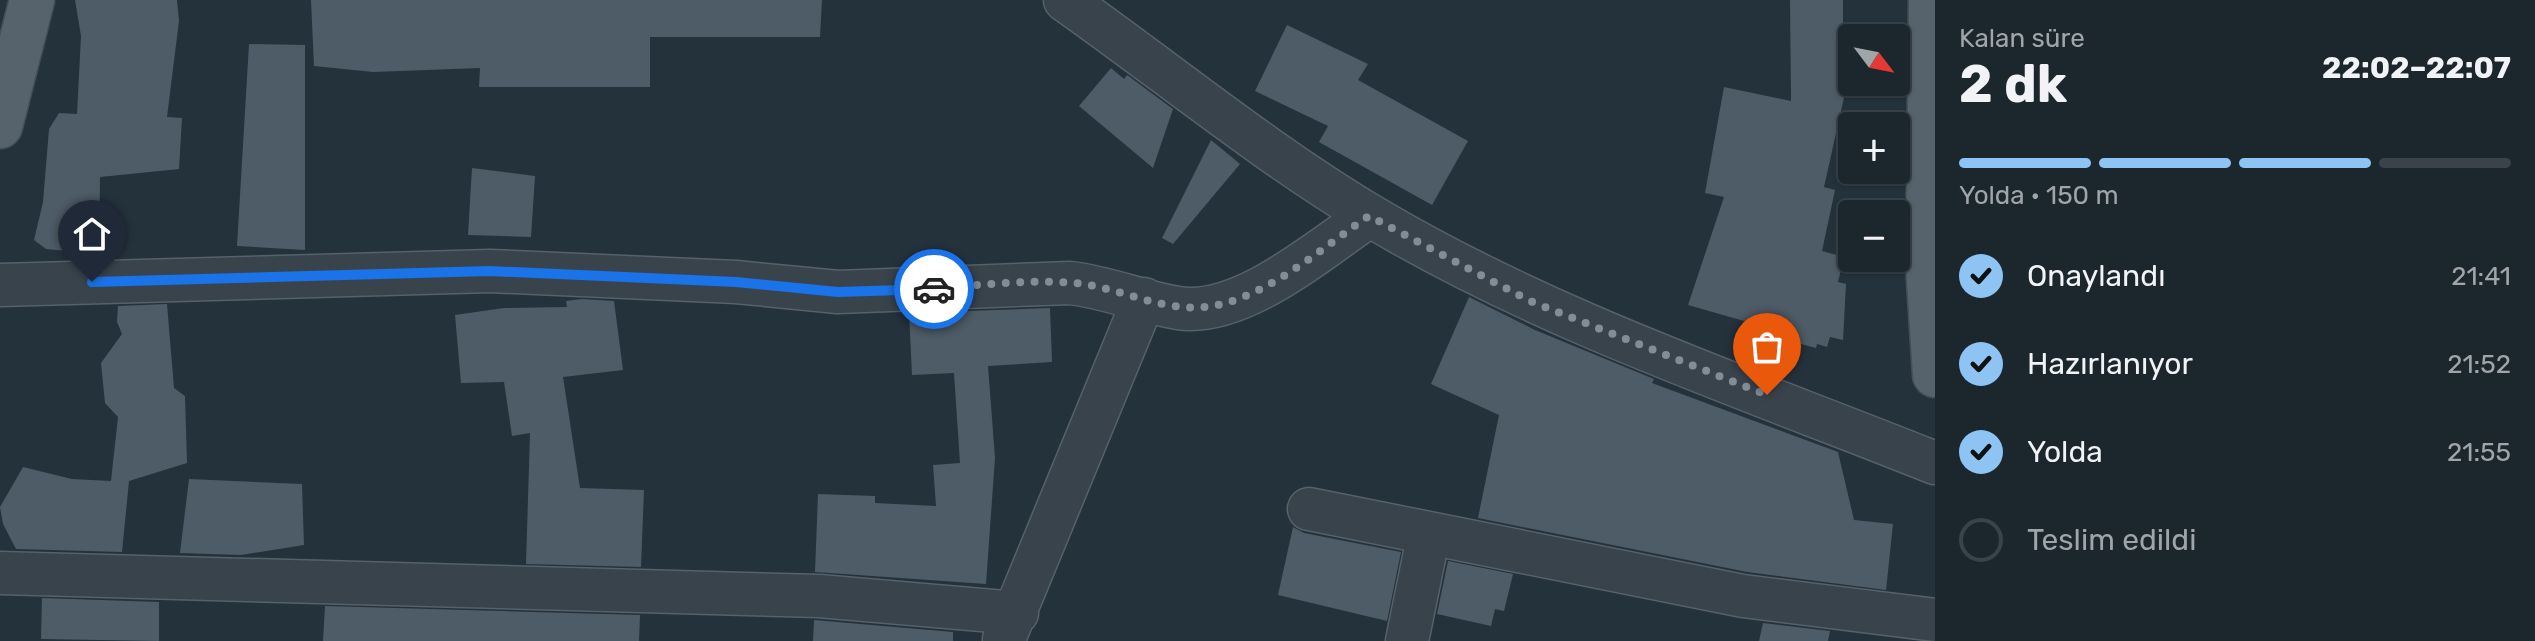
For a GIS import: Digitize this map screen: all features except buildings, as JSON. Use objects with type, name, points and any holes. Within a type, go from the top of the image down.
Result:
[{"type":"main road","points":[[0,126],[32,0]]},
{"type":"main road","points":[[1931,0],[1928,265],[1935,375]]},
{"type":"street","points":[[1065,0],[1212,109],[1369,216],[1530,301],[1935,463]]},
{"type":"street","points":[[0,285],[490,271],[736,282],[838,292],[1070,283],[1107,287],[1182,309],[1217,305],[1246,295],[1369,216]]},
{"type":"street","points":[[0,573],[819,596],[1010,627],[1144,299]]},
{"type":"street","points":[[1309,509],[1743,596],[1935,620]]},
{"type":"street","points":[[1407,641],[1429,533]]},
{"type":"way so far","points":[[934,289],[1070,283],[1107,287],[1182,309],[1217,305],[1246,295],[1277,278],[1369,216],[1530,301],[1767,395]]},
{"type":"route","points":[[92,282],[490,271],[736,282],[838,292],[934,289]]}]
